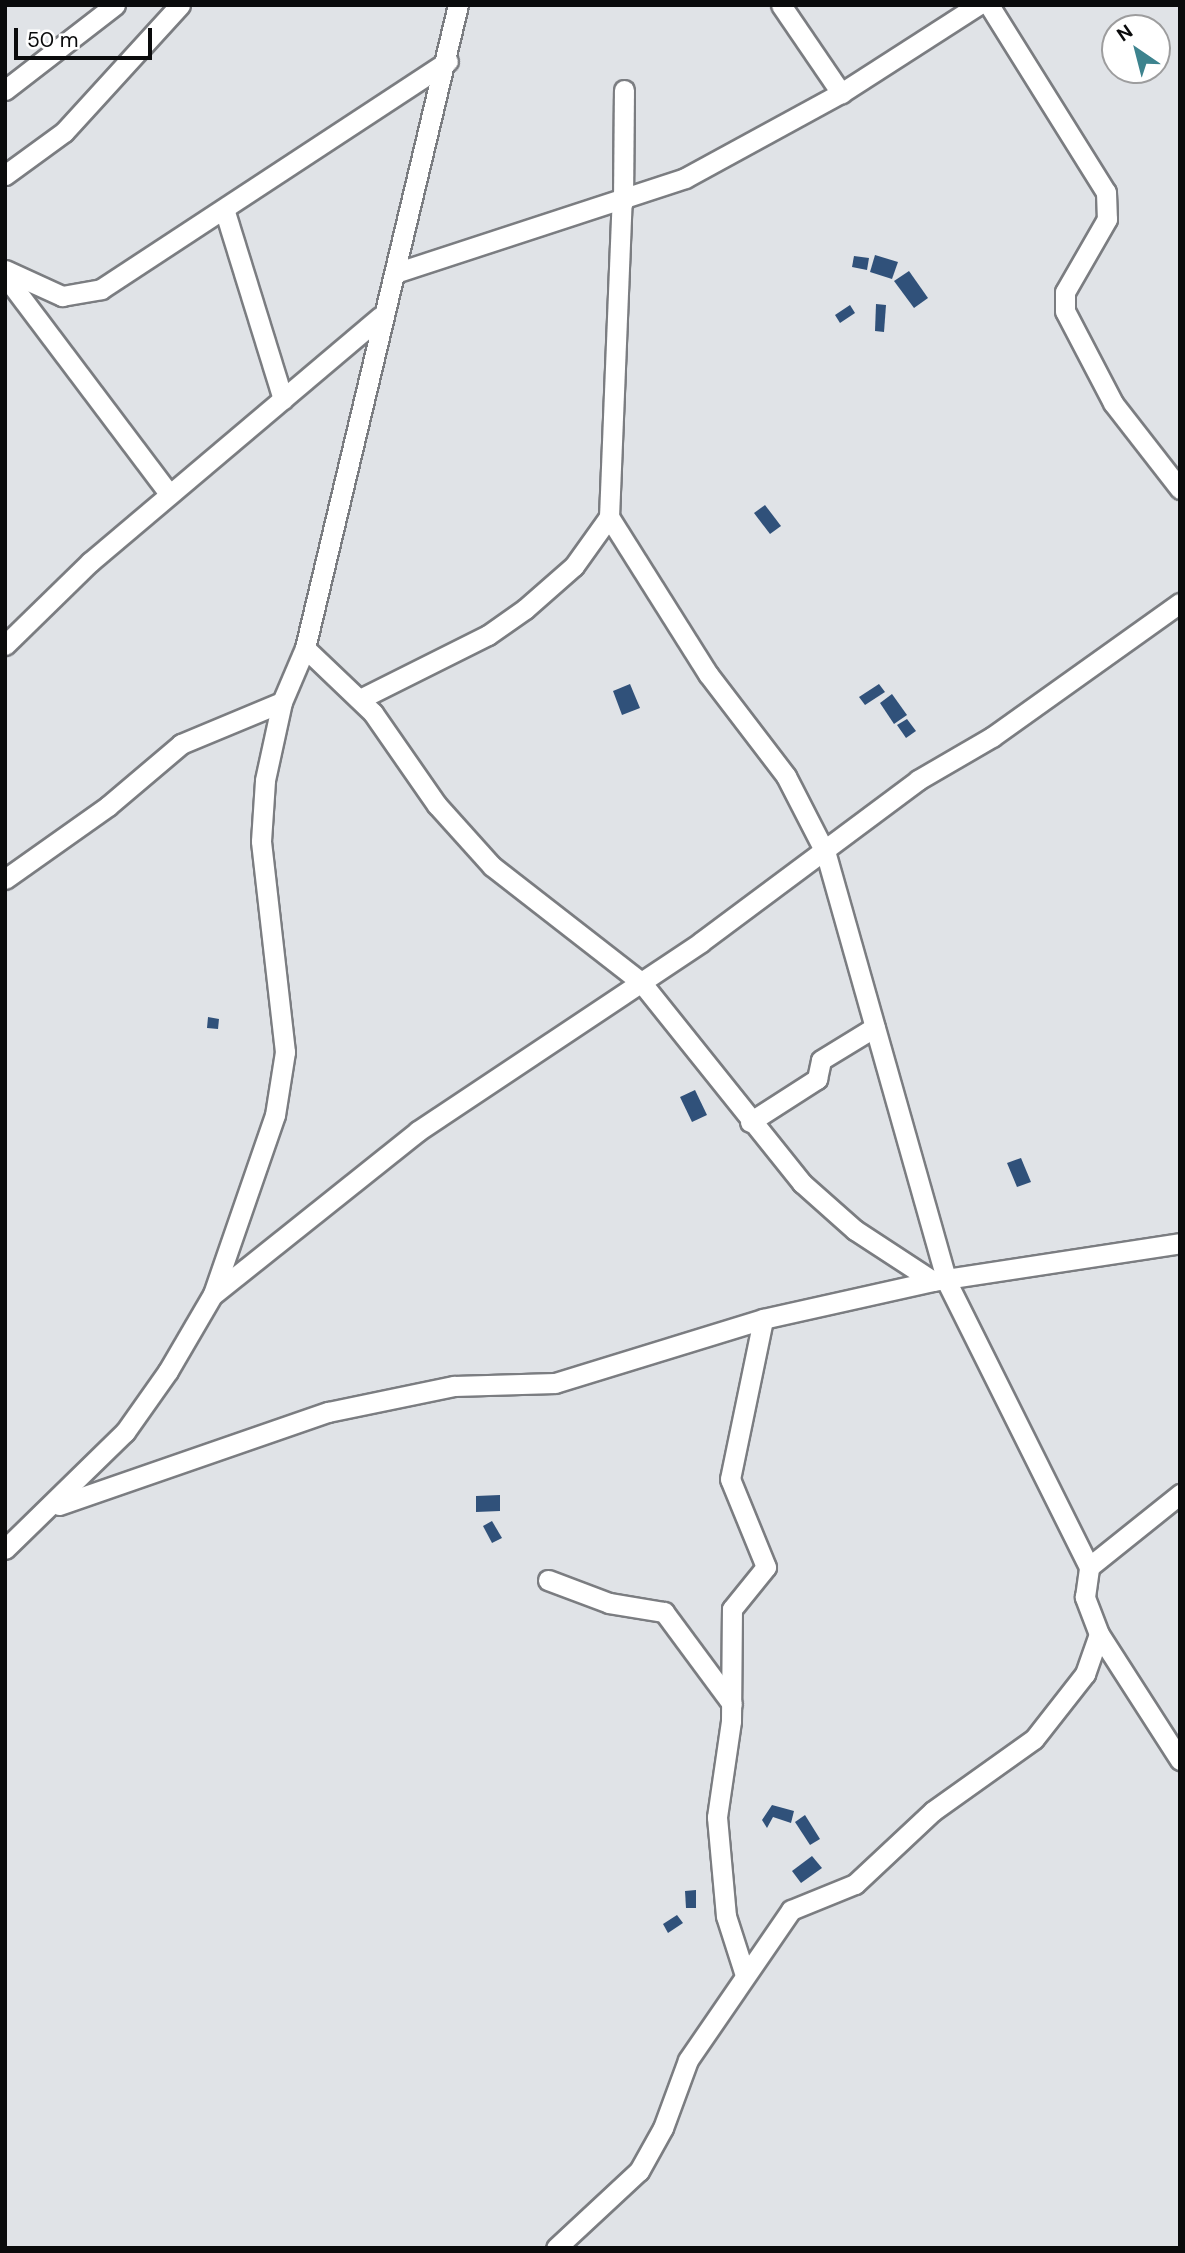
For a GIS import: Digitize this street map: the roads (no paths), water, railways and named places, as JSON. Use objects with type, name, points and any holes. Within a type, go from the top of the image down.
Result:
[{"type":"street","points":[[5,90],[115,5]]},
{"type":"street","points":[[5,175],[64,132],[180,5]]},
{"type":"street","points":[[5,1549],[55,1507],[125,1432],[214,1294],[283,1081],[279,964],[261,841],[265,780],[282,702],[304,648],[380,317],[395,273],[448,61],[458,5]]},
{"type":"street","points":[[781,5],[841,93]]},
{"type":"street","points":[[395,273],[685,178],[841,93],[978,5]]},
{"type":"street","points":[[989,5],[1106,192],[1107,219],[1065,292],[1065,311],[1113,403],[1180,489]]},
{"type":"street","points":[[5,270],[51,292],[84,295],[225,212],[448,61]]},
{"type":"street","points":[[360,699],[488,635],[525,609],[574,566],[608,517],[622,200],[624,90]]},
{"type":"street","points":[[225,212],[282,399]]},
{"type":"street","points":[[5,276],[169,494]]},
{"type":"street","points":[[5,645],[169,494],[380,317]]},
{"type":"street","points":[[608,517],[708,674],[786,776],[825,852],[875,1027],[940,1282],[1089,1567],[1085,1597],[1099,1634],[1180,1760]]},
{"type":"street","points":[[214,1294],[418,1130],[641,982],[825,852],[918,780],[992,737],[1180,603]]},
{"type":"street","points":[[304,648],[360,699],[485,858],[641,982],[750,1122],[802,1183],[855,1230],[940,1282]]},
{"type":"street","points":[[5,879],[108,806],[181,744],[282,702]]},
{"type":"street","points":[[750,1122],[817,1079],[821,1060],[875,1027]]},
{"type":"street","points":[[55,1507],[328,1412],[454,1386],[555,1382],[763,1319],[940,1282],[1180,1243]]},
{"type":"street","points":[[744,1972],[726,1916],[717,1817],[732,1704],[732,1609],[765,1567],[730,1472],[763,1319]]},
{"type":"street","points":[[1089,1567],[1180,1494]]},
{"type":"street","points":[[548,1580],[609,1603],[664,1612],[732,1704]]},
{"type":"street","points":[[556,2248],[639,2171],[663,2129],[688,2060],[744,1972],[791,1910],[855,1884],[933,1811],[1034,1739],[1085,1674],[1099,1634]]}]
